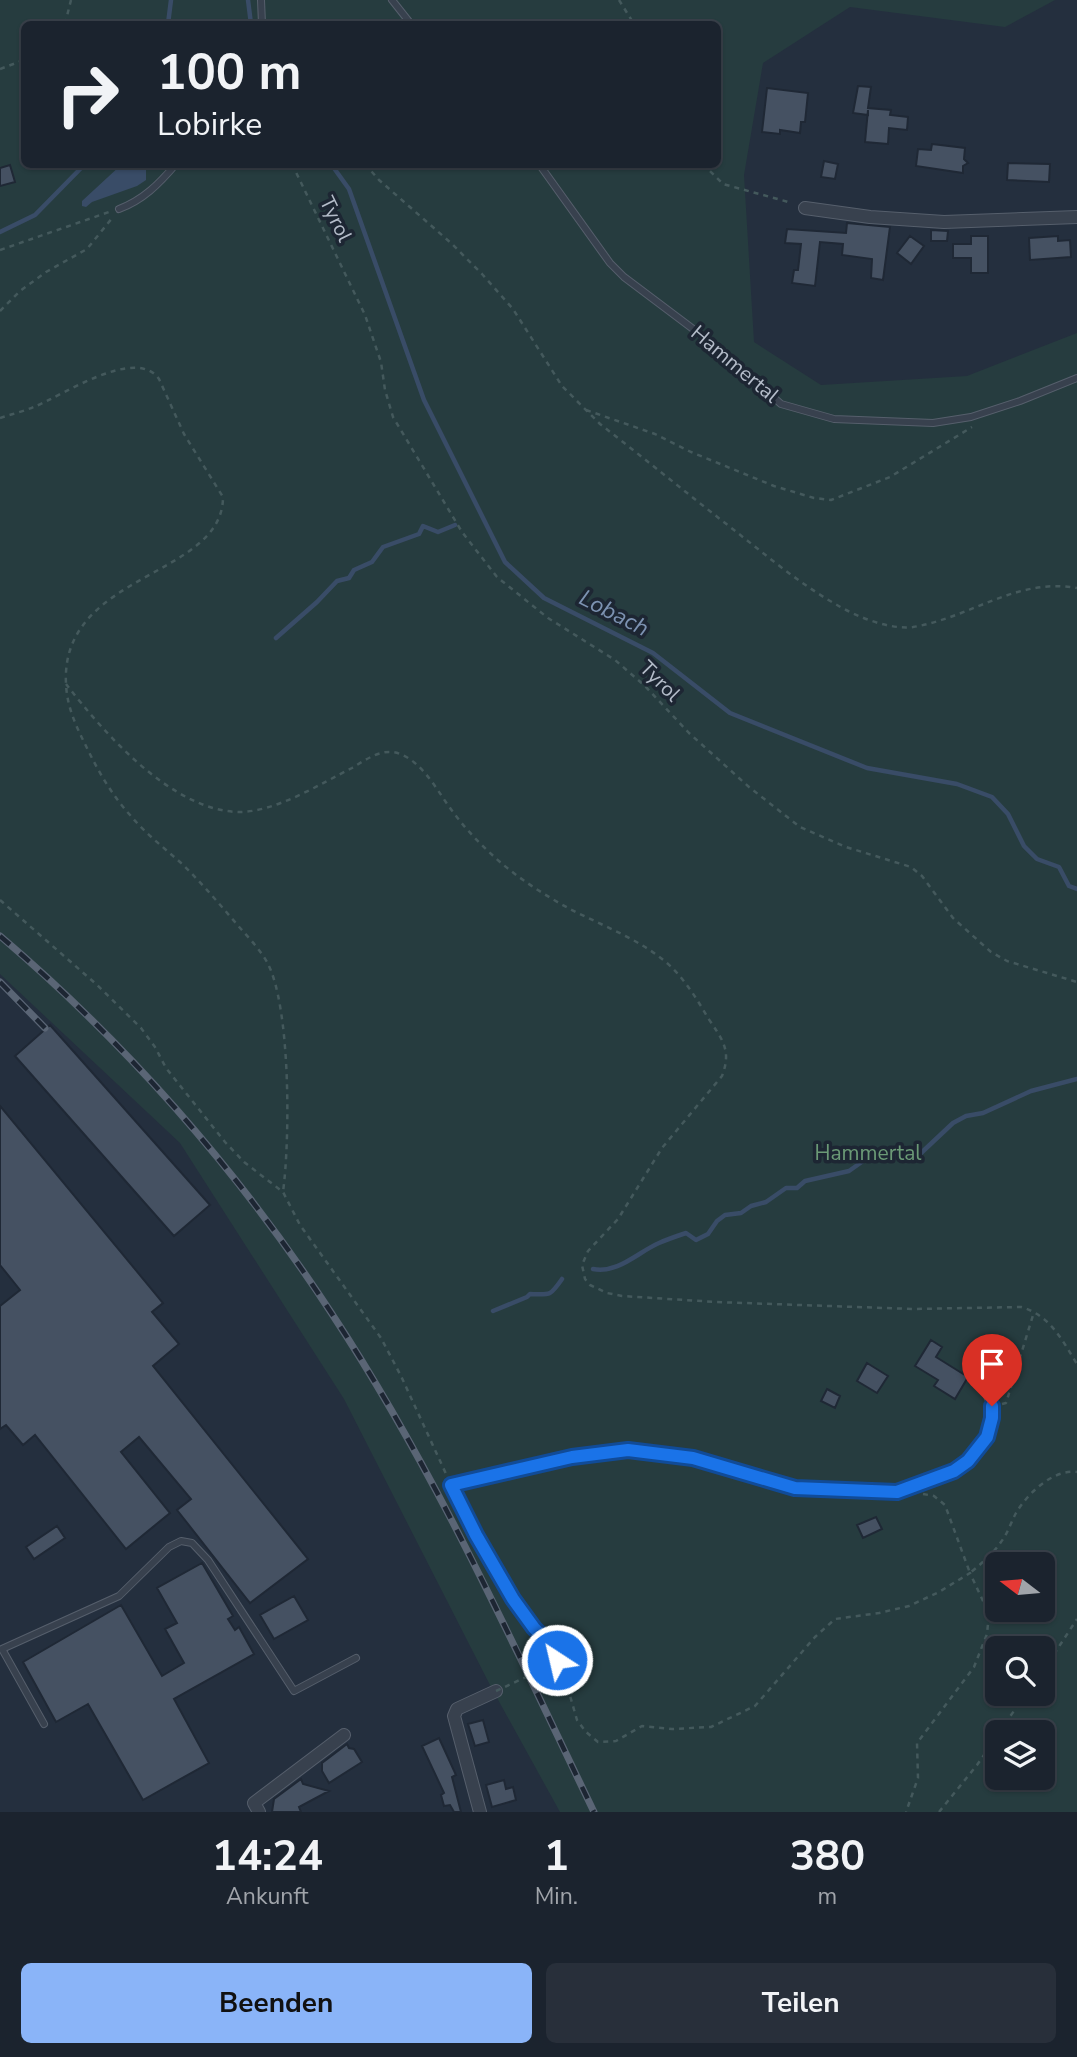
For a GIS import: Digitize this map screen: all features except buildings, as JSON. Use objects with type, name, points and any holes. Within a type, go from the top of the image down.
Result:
[{"type":"street","points":[[805,208],[870,217],[944,222],[1077,217]]},
{"type":"street","points":[[480,1812],[454,1716],[457,1709],[496,1691]]},
{"type":"street","points":[[259,1812],[254,1803],[344,1735]]},
{"type":"lane","points":[[261,0],[262,21]]},
{"type":"lane","points":[[392,0],[409,21]]},
{"type":"lane","points":[[119,209],[138,202],[173,168]]},
{"type":"lane","name":"Hammertal","points":[[542,168],[610,263],[624,277],[721,350],[781,404],[834,419],[933,423],[971,417],[1020,401],[1077,377]]},
{"type":"lane","points":[[552,1665],[557,1660],[555,1652],[513,1599],[451,1485],[572,1457],[628,1450],[693,1458],[805,1489],[897,1492],[954,1471],[968,1461],[987,1437],[992,1406],[981,1383]]},
{"type":"lane","points":[[44,1724],[1,1649],[119,1596],[169,1548],[181,1541],[192,1543],[208,1560],[294,1691],[356,1658]]},
{"type":"path","points":[[66,21],[71,0]]},
{"type":"path","points":[[619,0],[632,21]]},
{"type":"path","points":[[0,69],[21,61]]},
{"type":"path","name":"Tyrol","points":[[294,168],[365,315],[381,362],[393,417],[462,532],[497,577],[548,618],[597,646],[615,660],[748,787],[800,827],[835,843],[911,867],[922,876],[953,918],[991,952],[1007,961],[1077,982]]},
{"type":"path","points":[[368,168],[482,274],[513,309],[562,386],[583,409],[779,566],[840,607],[897,626],[913,627],[946,618],[1015,591],[1037,586],[1077,587]]},
{"type":"path","points":[[707,168],[723,184],[780,198],[805,208]]},
{"type":"path","points":[[0,250],[119,209]]},
{"type":"path","points":[[0,311],[20,291],[46,272],[87,249],[119,209]]},
{"type":"path","points":[[0,418],[33,408],[105,373],[146,368],[159,379],[184,433],[223,497],[223,508],[217,523],[205,537],[98,607],[86,619],[69,652],[66,684],[72,718],[116,798],[145,831],[208,890],[257,947],[277,986],[284,1041],[286,1167],[283,1192]]},
{"type":"path","points":[[583,409],[655,435],[774,486],[814,498],[831,500],[890,477],[974,426]]},
{"type":"path","points":[[66,684],[111,740],[187,797],[211,807],[240,812],[271,806],[311,789],[381,752],[399,753],[428,779],[478,842],[502,864],[569,909],[647,948],[675,971],[721,1037],[727,1051],[727,1061],[722,1076],[655,1159],[626,1208],[587,1251],[582,1265],[583,1274],[597,1290],[622,1296],[716,1302],[912,1309],[1009,1306],[1034,1311],[1046,1319],[1077,1364]]},
{"type":"path","points":[[0,900],[86,975],[141,1028],[155,1046],[166,1068],[225,1142],[283,1192],[300,1225],[381,1338],[451,1485]]},
{"type":"path","points":[[992,1406],[1006,1403],[1034,1311]]},
{"type":"path","points":[[496,1691],[552,1665],[561,1664],[577,1720],[598,1742],[616,1741],[642,1726],[672,1729],[711,1727],[755,1706],[815,1637],[835,1619],[879,1614],[909,1606],[970,1573],[989,1558],[1002,1541],[1017,1511],[1038,1487],[1063,1472],[1077,1472]]},
{"type":"path","points":[[906,1812],[918,1778],[917,1743],[974,1667],[987,1633],[989,1614],[970,1573],[946,1505],[934,1496],[908,1488]]},
{"type":"path","points":[[1055,1653],[1077,1619]]},
{"type":"path","points":[[939,1812],[985,1753]]},
{"type":"green space","points":[[0,0],[1055,0],[1005,27],[850,7],[763,63],[744,175],[754,342],[821,385],[967,376],[1077,333],[1077,1812],[560,1812],[491,1687],[344,1399],[180,1143],[0,974]]},
{"type":"water","points":[[118,168],[146,168],[146,180],[137,186],[92,202],[86,207],[82,206],[82,201]]},
{"type":"waterway","points":[[168,21],[171,0]]},
{"type":"waterway","name":"Lobach","points":[[248,0],[251,21]]},
{"type":"waterway","points":[[0,232],[35,215],[81,168]]},
{"type":"waterway","name":"Lobach","points":[[334,168],[349,189],[424,400],[505,562],[544,598],[653,653],[730,713],[867,768],[957,784],[992,797],[1008,814],[1024,846],[1037,859],[1059,867],[1069,886],[1077,889]]},
{"type":"waterway","points":[[276,638],[337,581],[349,578],[354,570],[372,562],[383,547],[419,534],[423,526],[438,532],[455,525]]},
{"type":"waterway","points":[[593,1269],[602,1270],[619,1265],[659,1243],[686,1233],[696,1240],[708,1234],[725,1215],[741,1213],[751,1206],[766,1202],[786,1188],[797,1188],[805,1181],[849,1171],[873,1154],[920,1154],[953,1123],[966,1116],[983,1113],[1031,1091],[1077,1079]]},
{"type":"waterway","points":[[493,1311],[530,1294],[549,1293],[562,1279]]},
{"type":"railway","points":[[0,936],[93,1021],[180,1113],[297,1262],[370,1373],[439,1496],[594,1812]]},
{"type":"railway","points":[[0,982],[45,1028]]},
{"type":"route","points":[[557,1660],[555,1652],[513,1599],[451,1485],[602,1451],[628,1450],[693,1458],[795,1488],[897,1492],[954,1471],[968,1461],[987,1437],[992,1406]]}]
